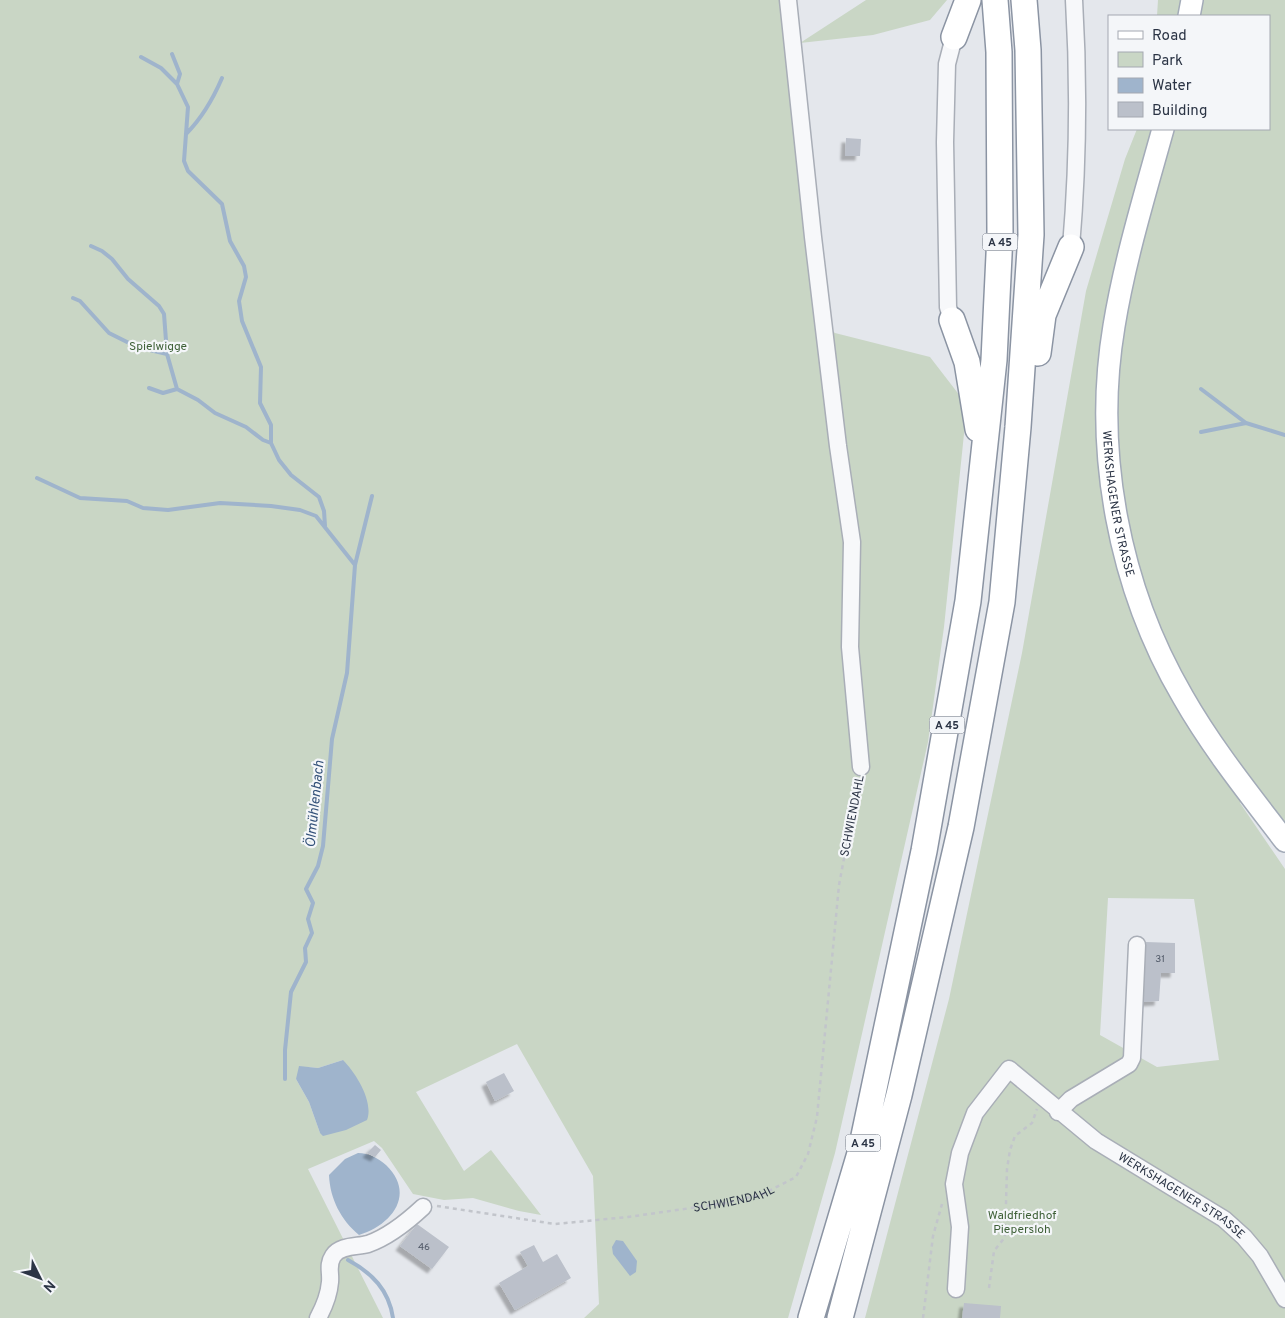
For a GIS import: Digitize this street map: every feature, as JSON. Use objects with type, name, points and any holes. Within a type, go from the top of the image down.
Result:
[{"type":"highway","points":[[954,37],[968,0]]},
{"type":"highway","name":"A 45","points":[[811,1318],[861,1150],[924,851],[968,601],[994,360],[1000,234],[1000,52],[996,0]]},
{"type":"highway","name":"A 45","points":[[840,1318],[899,1095],[961,827],[1002,602],[1018,427],[1031,235],[1028,50],[1024,0]]},
{"type":"highway","points":[[1018,427],[1033,389],[1044,315],[1071,247]]},
{"type":"highway","points":[[952,320],[967,362],[977,415],[982,483]]},
{"type":"main road","points":[[1190,15],[1192,0]]},
{"type":"main road","name":"WERKSHAGENER STRASSE","points":[[1163,130],[1124,272],[1110,352],[1107,394],[1108,429],[1115,514],[1129,572],[1162,658],[1183,698],[1218,750],[1285,841]]},
{"type":"lane","points":[[788,0],[813,237],[838,446],[852,542],[850,647],[861,768]]},
{"type":"lane","points":[[1071,247],[1077,177],[1077,50],[1074,0]]},
{"type":"lane","points":[[952,320],[948,307],[945,142],[947,64],[954,37]]},
{"type":"lane","points":[[1058,1112],[1070,1098],[1129,1064],[1132,1058],[1137,945]]},
{"type":"lane","name":"WERKSHAGENER STRASSE","points":[[956,1289],[960,1227],[954,1184],[960,1153],[975,1113],[1009,1069],[1058,1112],[1096,1141],[1224,1219],[1244,1237],[1260,1256],[1285,1299]]},
{"type":"lane","points":[[318,1318],[327,1296],[330,1281],[328,1265],[333,1255],[341,1249],[370,1243],[406,1222],[423,1207]]},
{"type":"path","name":"SCHWIENDAHL","points":[[423,1207],[437,1206],[556,1224],[628,1217],[726,1203],[763,1194],[796,1177],[808,1154],[817,1117],[838,885],[861,768]]},
{"type":"path","points":[[989,1288],[994,1251],[1005,1238],[1007,1169],[1010,1150],[1015,1136],[1032,1124],[1041,1097]]},
{"type":"path","points":[[923,1318],[933,1236],[942,1202]]},
{"type":"green space","name":"Spielwigge","points":[[0,0],[784,0],[816,319],[835,333],[930,357],[967,405],[944,627],[928,742],[835,1153],[788,1318],[584,1318],[599,1304],[593,1176],[517,1044],[416,1092],[464,1171],[491,1150],[541,1215],[473,1198],[444,1200],[413,1194],[382,1148],[374,1141],[308,1169],[383,1318],[0,1318]],"holes":[[[343,1060],[320,1133],[309,1102],[296,1079],[307,1067],[318,1068]]]},
{"type":"green space","points":[[866,0],[947,0],[930,20],[873,35],[800,43]]},
{"type":"green space","name":"Waldfriedhof Piepersloh","points":[[1158,0],[1285,0],[1285,850],[1246,796],[1240,803],[1285,869],[1285,1318],[865,1318],[949,999],[1022,653],[1086,291],[1125,159],[1137,130],[1270,130],[1270,15],[1157,15]],"holes":[[[1108,898],[1194,899],[1219,1060],[1157,1067],[1100,1035]]]},
{"type":"water","points":[[343,1060],[353,1072],[362,1088],[369,1113],[367,1120],[346,1130],[323,1136],[320,1133],[309,1102],[296,1079],[299,1066],[318,1068]]},
{"type":"water","points":[[358,1153],[373,1156],[380,1160],[395,1176],[399,1187],[396,1207],[390,1216],[381,1224],[359,1235],[347,1223],[334,1201],[329,1175],[345,1159]]},
{"type":"water","points":[[616,1240],[623,1241],[637,1261],[636,1272],[630,1276],[613,1254],[612,1247]]},
{"type":"building","points":[[846,138],[861,139],[860,156],[845,156]]},
{"type":"building","points":[[1146,942],[1175,943],[1175,973],[1161,973],[1159,1001],[1144,1002]]},
{"type":"building","points":[[504,1073],[514,1091],[495,1101],[486,1082]]},
{"type":"building","points":[[375,1145],[381,1150],[375,1157],[367,1153]]},
{"type":"building","points":[[417,1224],[449,1247],[432,1269],[400,1246]]},
{"type":"building","points":[[534,1245],[543,1262],[557,1254],[571,1278],[515,1310],[499,1283],[528,1266],[520,1252]]},
{"type":"building","points":[[964,1303],[1001,1306],[1000,1318],[962,1318]]},
{"type":"waterway","points":[[172,54],[180,74],[177,84]]},
{"type":"waterway","points":[[141,57],[161,68],[177,84],[188,107],[184,161],[188,171],[222,204],[230,241],[244,266],[246,277],[239,301],[242,321],[261,367],[260,403],[271,425],[271,443],[279,460],[291,475],[319,497],[324,511],[325,526]]},
{"type":"waterway","points":[[186,134],[198,121],[222,78]]},
{"type":"waterway","points":[[91,246],[102,251],[112,259],[128,279],[159,306],[164,314],[167,354],[177,389],[198,400],[215,413],[246,427],[263,440],[271,443]]},
{"type":"waterway","points":[[73,298],[80,301],[109,333],[137,347],[167,354]]},
{"type":"waterway","points":[[149,388],[163,393],[177,389]]},
{"type":"waterway","points":[[1201,389],[1246,423],[1285,435]]},
{"type":"waterway","points":[[1201,432],[1246,423]]},
{"type":"waterway","name":"Ölmühlenbach","points":[[37,478],[80,498],[127,501],[143,508],[168,510],[220,503],[300,510],[316,516],[355,565],[347,673],[332,739],[323,846],[318,866],[306,889],[313,903],[308,919],[312,933],[305,948],[306,962],[291,992],[285,1050],[285,1079]]},
{"type":"waterway","points":[[355,565],[372,496]]},
{"type":"waterway","name":"Ölmühlenbach","points":[[348,1260],[365,1271],[378,1283],[388,1299],[393,1318]]}]
